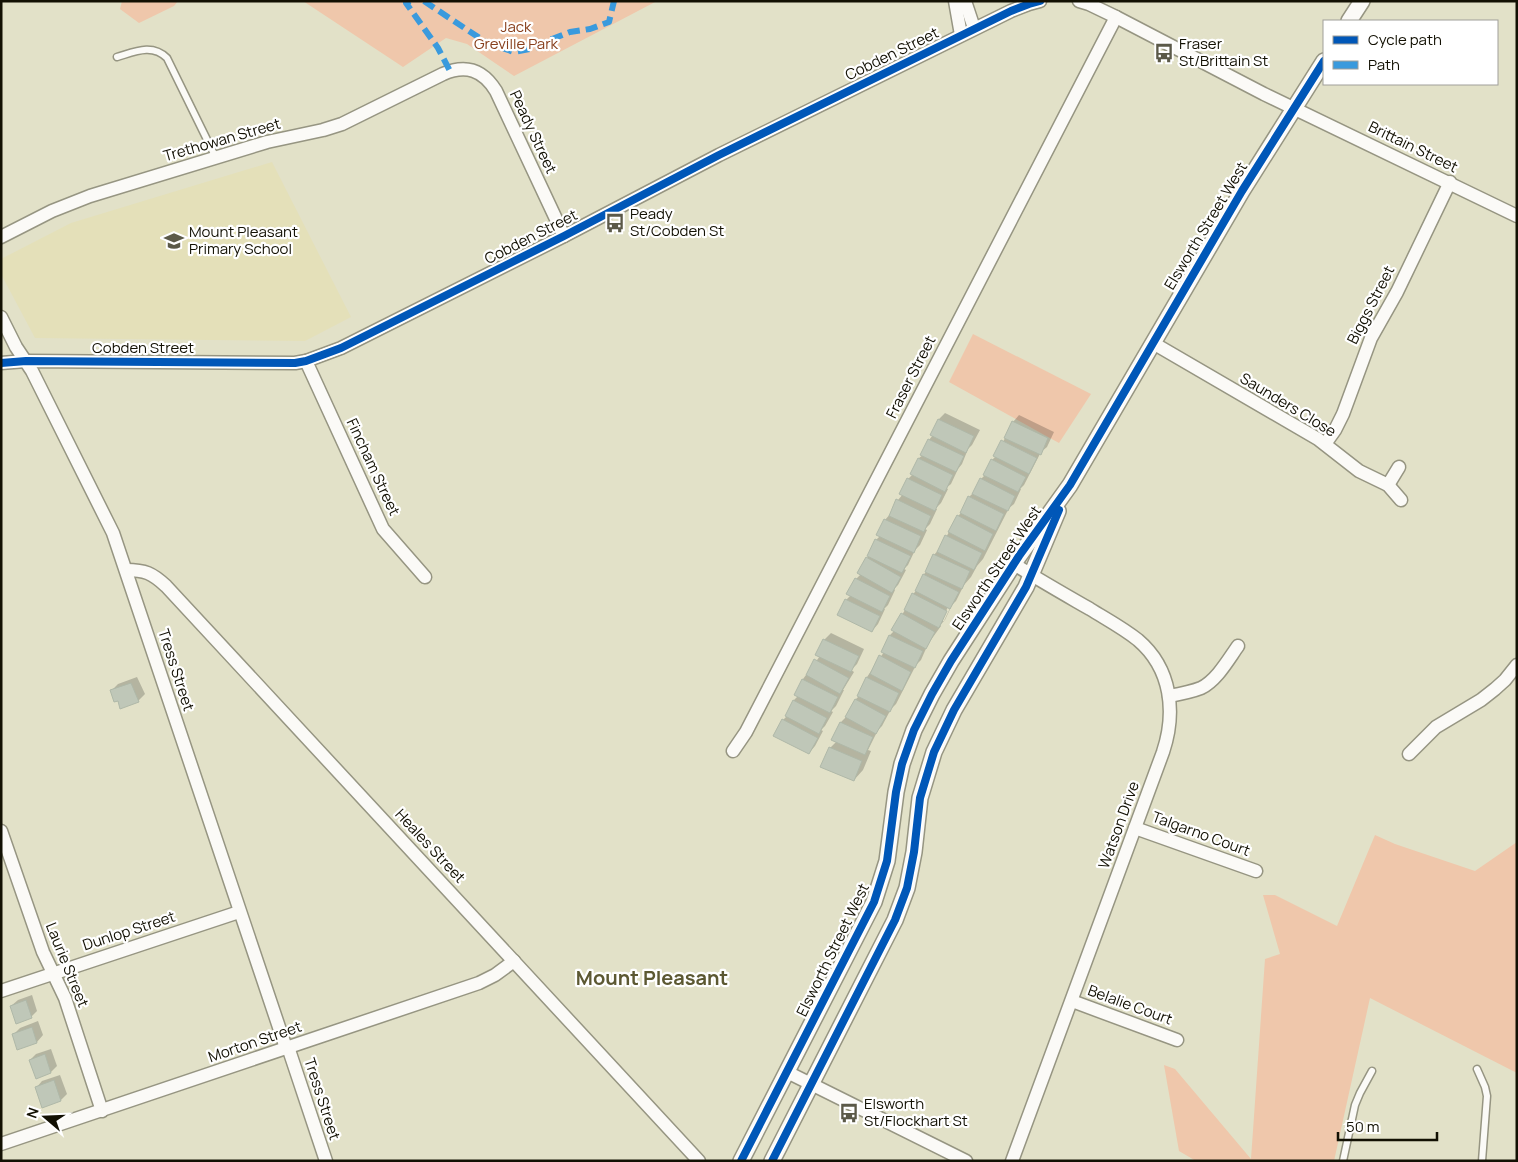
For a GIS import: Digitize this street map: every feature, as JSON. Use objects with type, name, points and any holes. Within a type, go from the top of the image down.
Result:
[{"type":"street","points":[[955,1],[961,35]]},
{"type":"street","points":[[965,1],[974,28]]},
{"type":"street","name":"Cobden Street","points":[[1,363],[26,361],[294,363],[306,361],[341,348],[564,236],[676,176],[974,28],[1040,1]]},
{"type":"street","points":[[1079,1],[1116,17],[1295,108]]},
{"type":"street","points":[[1350,20],[1362,1]]},
{"type":"street","name":"Fraser Street","points":[[733,751],[746,732],[1116,17]]},
{"type":"street","name":"Elsworth Street West","points":[[741,1161],[874,902],[886,861],[899,779],[914,730],[932,694],[947,667],[1014,564],[1070,485],[1242,191],[1323,63]]},
{"type":"street","name":"Peady Street","points":[[450,71],[465,69],[474,72],[485,78],[492,85],[501,100],[564,236]]},
{"type":"street","name":"Trethowan Street","points":[[1,238],[75,201],[267,142],[342,124],[450,71]]},
{"type":"street","name":"Brittain Street","points":[[1295,108],[1517,216]]},
{"type":"street","name":"Biggs Street","points":[[1325,444],[1335,430],[1345,409],[1371,338],[1397,292],[1450,182]]},
{"type":"street","name":"Tress Street","points":[[1,317],[16,347],[26,361],[106,516],[126,570],[239,912],[326,1161]]},
{"type":"street","name":"Saunders Close","points":[[1153,343],[1325,444],[1359,471],[1388,485],[1401,500]]},
{"type":"street","name":"Fincham Street","points":[[306,361],[383,528],[425,577]]},
{"type":"street","points":[[1388,485],[1399,468]]},
{"type":"street","name":"Elsworth Street West","points":[[772,1161],[887,938],[902,903],[912,865],[920,798],[928,768],[939,740],[954,710],[1032,575],[1070,485]]},
{"type":"street","name":"Watson Drive","points":[[1012,1161],[1166,744],[1171,714],[1169,696],[1162,672],[1152,655],[1140,642],[1119,627],[1014,564]]},
{"type":"street","name":"Heales Street","points":[[126,570],[146,572],[162,582],[699,1161]]},
{"type":"street","points":[[1169,696],[1194,690],[1208,684],[1238,646]]},
{"type":"street","points":[[1409,754],[1436,727],[1481,700],[1495,689],[1517,665]]},
{"type":"street","name":"Talgarno Court","points":[[1135,828],[1256,871]]},
{"type":"street","name":"Laurie Street","points":[[1,831],[40,945],[65,998],[102,1111]]},
{"type":"street","name":"Dunlop Street","points":[[1,991],[239,912]]},
{"type":"street","name":"Morton Street","points":[[1,1144],[479,983],[514,961]]},
{"type":"street","name":"Belalie Court","points":[[1072,1001],[1177,1040]]},
{"type":"street","points":[[787,1072],[960,1159]]},
{"type":"lane","points":[[117,57],[147,49],[160,52],[167,58],[216,158]]},
{"type":"lane","points":[[1477,1068],[1486,1087],[1487,1096],[1482,1161]]},
{"type":"lane","points":[[1343,1161],[1355,1105],[1372,1071]]},
{"type":"shaded area","name":"Mount Pleasant Primary School","points":[[272,162],[351,317],[305,341],[35,338],[1,274],[1,259],[71,223]]},
{"type":"green space","points":[[122,1],[178,1],[174,6],[139,23],[120,9]]},
{"type":"green space","name":"Jack Greville Park","points":[[303,1],[657,1],[514,76],[467,44],[446,38],[403,67]]},
{"type":"green space","points":[[973,334],[1091,394],[1059,443],[949,382]]},
{"type":"green space","points":[[1375,835],[1395,844],[1475,871],[1517,842],[1517,1073],[1370,998],[1334,1161],[1196,1161],[1179,1151],[1164,1065],[1175,1069],[1251,1159],[1265,959],[1280,954],[1263,895],[1275,895],[1337,926]]},
{"type":"building","points":[[938,419],[974,436],[966,453],[930,435]]},
{"type":"building","points":[[1012,421],[1048,438],[1041,455],[1004,438]]},
{"type":"building","points":[[928,439],[964,456],[956,472],[920,455]]},
{"type":"building","points":[[1001,440],[1037,458],[1029,474],[993,456]]},
{"type":"building","points":[[918,458],[953,475],[945,492],[910,474]]},
{"type":"building","points":[[991,459],[1026,477],[1018,492],[983,475]]},
{"type":"building","points":[[907,478],[942,495],[935,511],[899,494]]},
{"type":"building","points":[[980,478],[1015,496],[1008,511],[972,494]]},
{"type":"building","points":[[968,496],[1004,514],[996,531],[960,513]]},
{"type":"building","points":[[896,499],[931,516],[924,532],[889,516]]},
{"type":"building","points":[[957,515],[993,534],[985,551],[948,532]]},
{"type":"building","points":[[884,519],[921,536],[914,553],[876,535]]},
{"type":"building","points":[[945,535],[982,553],[974,570],[937,552]]},
{"type":"building","points":[[875,539],[911,556],[902,573],[867,556]]},
{"type":"building","points":[[933,554],[970,571],[962,589],[925,572]]},
{"type":"building","points":[[866,557],[901,577],[892,593],[857,573]]},
{"type":"building","points":[[923,574],[959,592],[950,609],[915,591]]},
{"type":"building","points":[[855,578],[890,596],[882,612],[846,594]]},
{"type":"building","points":[[912,593],[947,611],[939,628],[904,610]]},
{"type":"building","points":[[845,599],[880,616],[872,632],[837,615]]},
{"type":"building","points":[[901,613],[935,632],[926,649],[891,630]]},
{"type":"building","points":[[889,635],[923,651],[915,668],[881,652]]},
{"type":"building","points":[[823,639],[859,656],[851,672],[815,655]]},
{"type":"building","points":[[879,655],[911,672],[902,691],[870,674]]},
{"type":"building","points":[[814,659],[849,678],[840,694],[806,675]]},
{"type":"building","points":[[866,677],[899,693],[890,712],[857,696]]},
{"type":"building","points":[[802,679],[838,697],[830,713],[794,695]]},
{"type":"building","points":[[131,683],[139,702],[120,709],[118,701],[114,702],[110,690]]},
{"type":"building","points":[[855,699],[886,716],[876,734],[845,717]]},
{"type":"building","points":[[793,700],[827,718],[819,734],[785,716]]},
{"type":"building","points":[[782,719],[818,738],[809,754],[773,736]]},
{"type":"building","points":[[840,722],[873,737],[865,755],[831,740]]},
{"type":"building","points":[[829,747],[862,761],[854,781],[820,767]]},
{"type":"building","points":[[26,1000],[32,1018],[16,1024],[10,1006]]},
{"type":"building","points":[[32,1027],[37,1043],[17,1050],[12,1034]]},
{"type":"building","points":[[45,1054],[51,1073],[36,1079],[29,1060]]},
{"type":"building","points":[[54,1080],[61,1101],[42,1108],[35,1087]]},
{"type":"marked path","points":[[410,1],[406,3],[438,48],[450,71]]},
{"type":"marked path","points":[[424,1],[487,43],[514,52],[535,48],[570,32],[590,29],[609,22],[614,1]]},
{"type":"cycle path","points":[[1,363],[26,361],[295,363],[306,361],[341,348],[564,236],[719,155],[1011,11],[1040,1]]},
{"type":"cycle path","points":[[741,1161],[874,902],[887,861],[896,792],[902,764],[914,730],[932,694],[951,661],[1019,556],[1070,485],[1242,191],[1323,63]]},
{"type":"cycle path","points":[[772,1161],[895,920],[907,888],[914,852],[920,798],[934,752],[954,710],[1026,587],[1059,510]]},
{"type":"place","name":"Fraser St/Brittain St","points":[[1164,53]]},
{"type":"place","name":"Peady St/Cobden St","points":[[615,223]]},
{"type":"place","name":"Mount Pleasant Primary School","points":[[174,241]]},
{"type":"place","name":"Elsworth St/Flockhart St","points":[[849,1113]]},
{"type":"district","name":"Mount Pleasant","points":[[652,978]]}]
